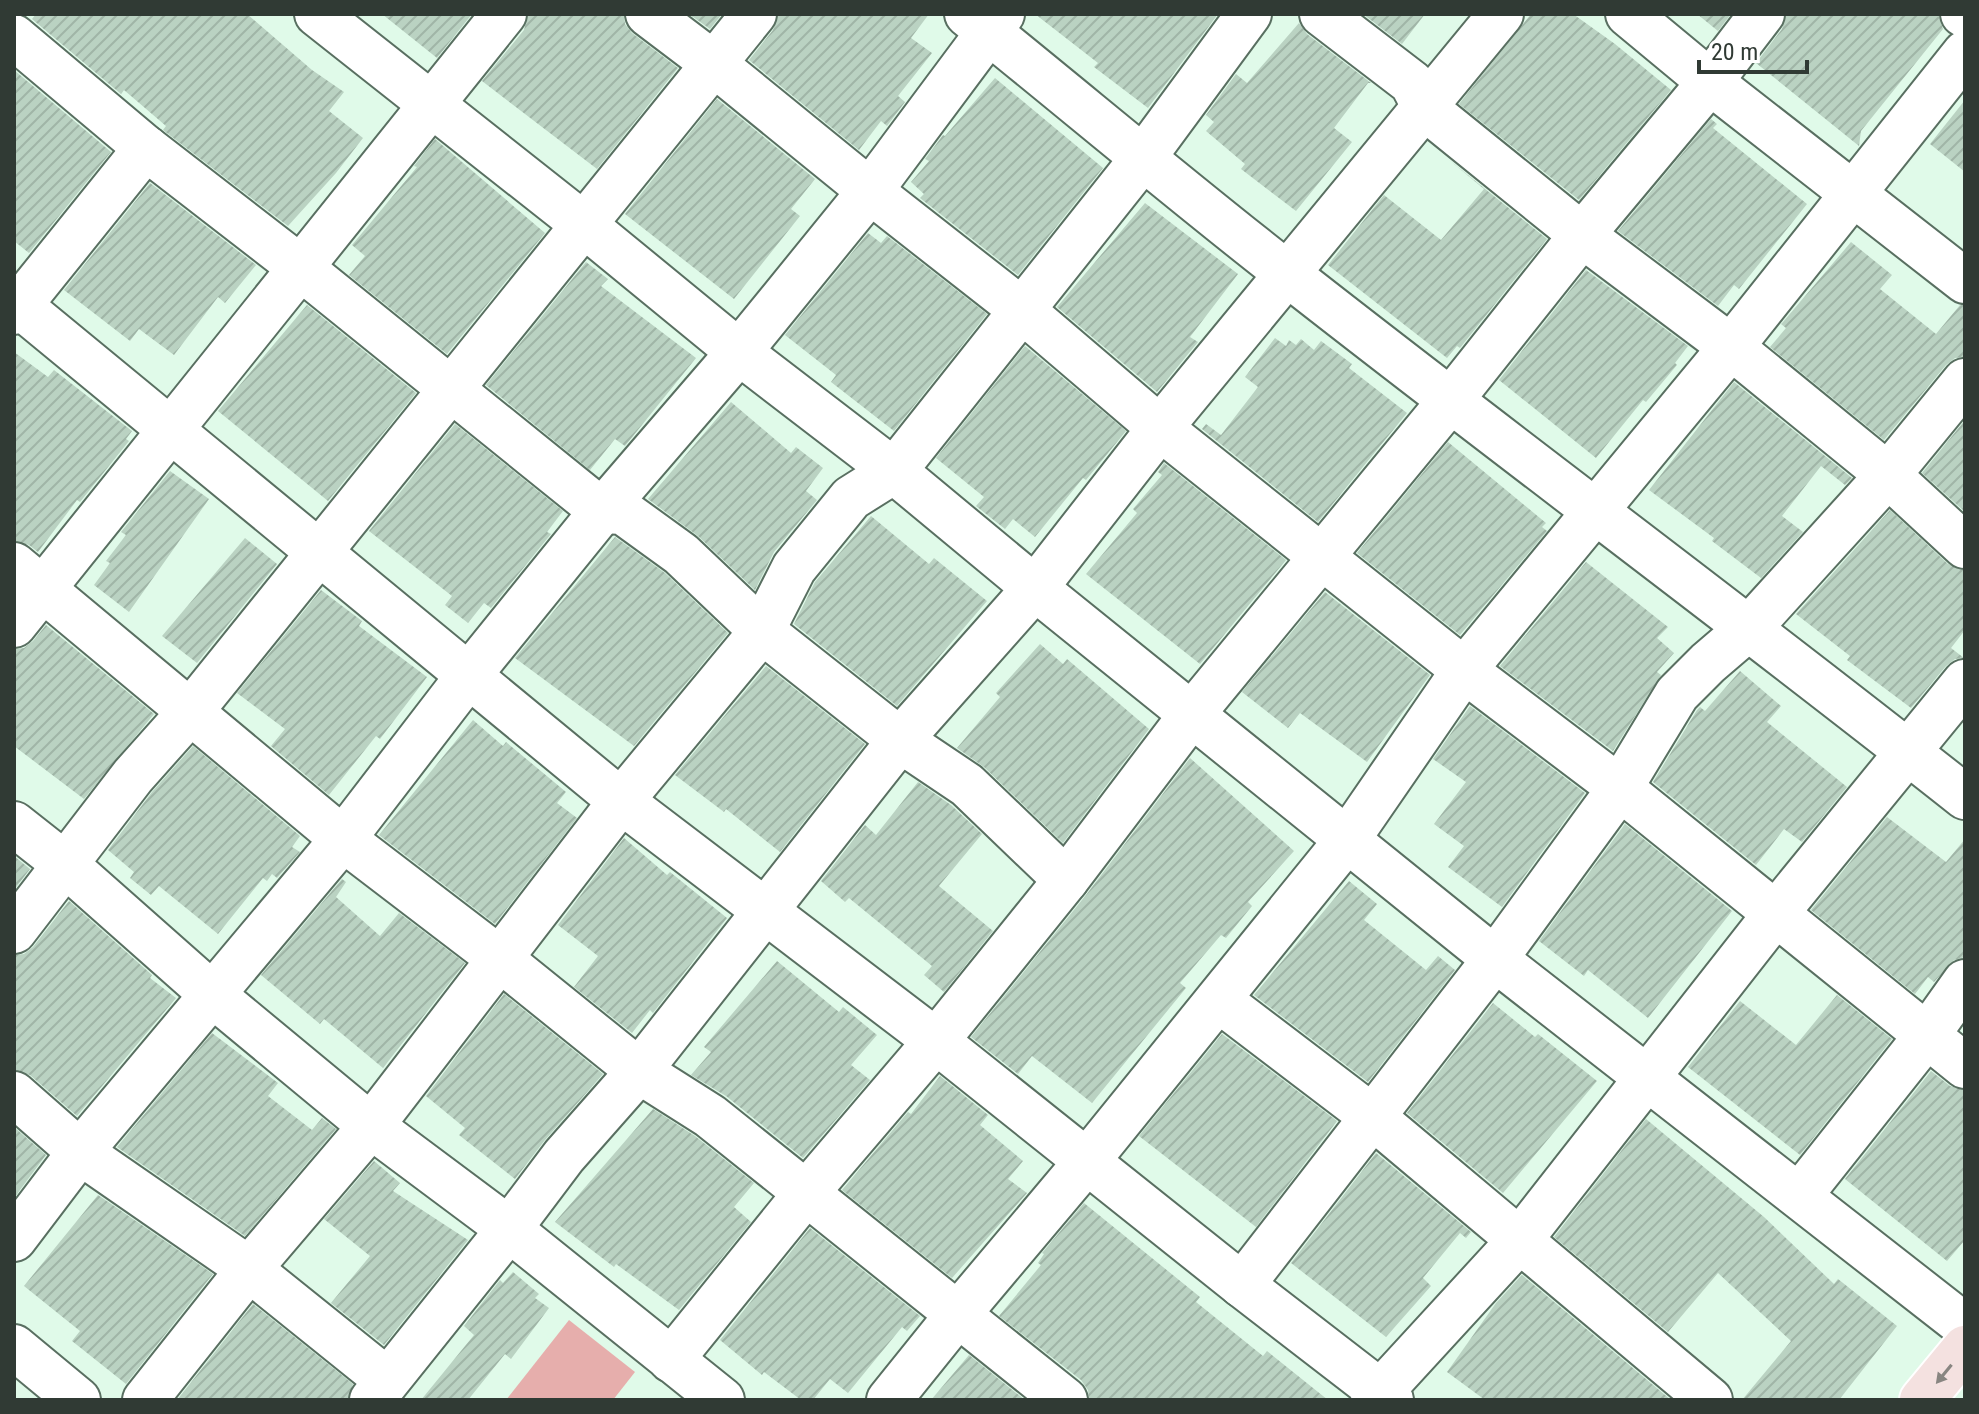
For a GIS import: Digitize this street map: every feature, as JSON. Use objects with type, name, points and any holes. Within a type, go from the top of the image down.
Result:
[{"type":"main road","points":[[1922,1400],[1965,1348]]},
{"type":"street","points":[[317,14],[739,352],[894,471],[1495,959],[1965,1326]]},
{"type":"street","points":[[14,625],[29,576],[172,429],[504,14]]},
{"type":"street","points":[[648,14],[1023,311],[1160,428],[1464,670],[1777,912],[1965,1066]]},
{"type":"street","points":[[14,931],[133,776],[191,711],[754,14]]},
{"type":"street","points":[[145,1400],[249,1269],[371,1126],[621,801],[762,631],[794,568],[851,498],[894,471],[1143,158],[1249,14]]},
{"type":"street","points":[[1322,14],[1412,83],[1425,108],[1582,235],[1731,347],[1888,475],[1965,546]]},
{"type":"street","points":[[14,1094],[80,1152],[249,1269],[380,1390],[564,1156],[639,1071],[900,740],[1035,588],[1160,428],[1501,14]]},
{"type":"street","points":[[1628,14],[1965,281]]},
{"type":"street","points":[[671,1360],[807,1192],[936,1041],[1066,880],[1192,714],[1710,82],[1762,14]]},
{"type":"street","points":[[14,1239],[80,1152],[343,839],[469,675],[602,511],[739,352],[870,191],[986,20],[1143,158],[1287,274],[1593,511],[1750,627],[1965,797]]},
{"type":"street","points":[[14,37],[146,148],[301,268],[602,511],[623,512],[681,554],[762,631],[900,740],[967,785],[1066,880]]},
{"type":"street","points":[[889,1400],[1347,840],[1464,670],[1731,347],[1965,53]]},
{"type":"street","points":[[146,148],[16,306],[172,429],[318,554],[621,801],[936,1041],[1381,1397],[1519,1241],[1777,912],[1965,682]]},
{"type":"street","points":[[1242,1285],[1495,959],[1620,788],[1677,694],[1750,627],[1888,475],[1965,381]]},
{"type":"street","points":[[29,576],[343,839],[500,959],[639,1071],[710,1116],[1065,1400]]},
{"type":"street","points":[[14,824],[371,1126],[509,1229],[722,1400]]},
{"type":"street","points":[[1800,1195],[1928,1034],[1965,982]]},
{"type":"street","points":[[1219,1000],[1374,1118],[1710,1400]]},
{"type":"street","points":[[14,1347],[78,1400]]},
{"type":"shaded area","points":[[569,1320],[635,1372],[613,1400],[506,1400]]},
{"type":"building","points":[[36,14],[247,14],[312,70],[344,92],[329,111],[363,138],[288,226],[163,130],[166,126],[124,90],[121,94],[32,19]]},
{"type":"building","points":[[382,14],[472,14],[437,58]]},
{"type":"building","points":[[528,14],[624,14],[625,24],[632,33],[678,68],[597,169],[482,81],[524,30]]},
{"type":"building","points":[[689,14],[722,14],[710,29]]},
{"type":"building","points":[[778,14],[929,14],[911,38],[932,53],[898,96],[905,102],[887,126],[881,121],[859,150],[749,60],[773,30]]},
{"type":"building","points":[[1035,14],[1218,14],[1148,108],[1094,67],[1098,63]]},
{"type":"building","points":[[1363,14],[1425,14],[1402,44]]},
{"type":"building","points":[[1531,14],[1573,14],[1671,90],[1579,200],[1459,104]]},
{"type":"building","points":[[1697,14],[1731,14],[1718,31]]},
{"type":"building","points":[[1786,14],[1938,14],[1943,29],[1861,131],[1859,146],[1756,63],[1782,29]]},
{"type":"building","points":[[1299,23],[1307,34],[1371,83],[1334,128],[1352,142],[1296,211],[1241,169],[1245,164],[1206,131],[1214,122],[1206,115],[1236,74],[1247,83]]},
{"type":"building","points":[[14,70],[111,152],[29,253],[14,241]]},
{"type":"building","points":[[995,78],[1103,168],[1018,275],[920,198],[924,194],[911,182],[929,161],[925,159],[943,135]]},
{"type":"building","points":[[717,99],[815,179],[791,209],[800,216],[734,299],[625,214]]},
{"type":"building","points":[[1965,100],[1965,172],[1930,144]]},
{"type":"building","points":[[1711,119],[1717,124],[1713,128],[1807,204],[1739,289],[1734,285],[1718,306],[1618,231]]},
{"type":"building","points":[[435,139],[545,233],[447,354],[349,275],[365,256],[352,245],[417,167],[414,166]]},
{"type":"building","points":[[1448,159],[1547,239],[1460,348],[1457,346],[1447,358],[1328,265],[1384,195],[1441,240],[1484,189]]},
{"type":"building","points":[[150,183],[256,265],[225,303],[218,297],[174,355],[139,329],[130,341],[64,290]]},
{"type":"building","points":[[1145,203],[1238,274],[1190,337],[1198,342],[1157,392],[1057,307]]},
{"type":"building","points":[[868,233],[881,243],[887,236],[987,314],[894,431],[831,382],[836,375],[785,335]]},
{"type":"building","points":[[1851,242],[1892,275],[1880,289],[1936,334],[1960,305],[1965,305],[1965,357],[1955,358],[1946,365],[1884,440],[1770,347],[1786,328],[1781,324]]},
{"type":"building","points":[[586,262],[608,279],[601,286],[696,358],[625,446],[615,439],[590,470],[486,385]]},
{"type":"building","points":[[1586,270],[1688,346],[1675,363],[1677,365],[1646,402],[1643,400],[1596,458],[1499,380]]},
{"type":"building","points":[[307,305],[416,393],[328,501],[218,411]]},
{"type":"building","points":[[1275,338],[1286,346],[1289,340],[1296,345],[1301,339],[1314,350],[1321,341],[1352,364],[1349,368],[1407,413],[1318,522],[1202,429],[1206,424],[1221,435],[1258,387],[1245,377]]},
{"type":"building","points":[[1025,346],[1126,431],[1035,537],[1013,519],[1005,529],[976,506],[984,497],[936,458]]},
{"type":"building","points":[[14,352],[48,377],[54,370],[132,431],[126,439],[129,441],[80,502],[77,500],[38,552],[29,545],[14,541]]},
{"type":"building","points":[[1734,382],[1852,478],[1845,485],[1821,466],[1782,516],[1803,532],[1761,578],[1712,541],[1714,538],[1649,490]]},
{"type":"building","points":[[731,402],[791,453],[796,447],[823,468],[806,491],[817,500],[774,552],[755,590],[698,536],[648,499]]},
{"type":"building","points":[[1965,420],[1965,512],[1922,473]]},
{"type":"building","points":[[455,424],[563,511],[547,532],[551,534],[491,608],[484,603],[468,623],[445,605],[452,596],[369,531]]},
{"type":"building","points":[[1448,442],[1546,523],[1542,527],[1547,531],[1460,635],[1357,553]]},
{"type":"building","points":[[1164,463],[1286,560],[1200,664],[1086,574],[1137,513],[1133,509],[1162,475],[1158,472]]},
{"type":"building","points":[[170,471],[209,499],[129,612],[94,585],[110,563],[106,561],[126,535],[121,532]]},
{"type":"building","points":[[1890,510],[1948,564],[1965,570],[1965,630],[1951,648],[1964,658],[1955,659],[1946,666],[1911,708],[1847,660],[1850,656],[1796,614]]},
{"type":"building","points":[[871,516],[929,564],[934,558],[987,601],[897,706],[794,624],[815,582]]},
{"type":"building","points":[[615,537],[665,573],[728,633],[634,746],[515,658]]},
{"type":"building","points":[[245,538],[277,564],[197,663],[162,636]]},
{"type":"building","points":[[1586,562],[1668,627],[1657,638],[1674,653],[1657,672],[1661,675],[1613,751],[1500,666]]},
{"type":"building","points":[[321,590],[362,621],[359,626],[427,677],[380,739],[376,736],[329,795],[271,746],[285,729],[237,693]]},
{"type":"building","points":[[1325,592],[1430,675],[1367,762],[1300,713],[1288,728],[1242,692]]},
{"type":"building","points":[[46,625],[154,714],[84,799],[14,746],[14,649],[24,648]]},
{"type":"building","points":[[1040,644],[1063,664],[1067,659],[1149,729],[1063,843],[984,767],[957,748],[1000,697],[996,693]]},
{"type":"building","points":[[766,666],[865,744],[780,852],[726,809],[724,812],[675,775]]},
{"type":"building","points":[[1740,671],[1781,706],[1767,722],[1847,787],[1802,842],[1784,829],[1756,865],[1653,782],[1697,710],[1700,707],[1705,711]]},
{"type":"building","points":[[1470,706],[1585,793],[1502,907],[1448,867],[1464,846],[1434,824],[1466,782],[1433,759]]},
{"type":"building","points":[[473,720],[503,746],[506,742],[566,792],[557,803],[577,818],[495,924],[379,835]]},
{"type":"building","points":[[193,746],[300,836],[292,847],[300,852],[277,878],[272,874],[267,881],[263,878],[218,934],[159,886],[151,895],[130,878],[134,872],[108,850],[152,792]]},
{"type":"building","points":[[1190,758],[1294,851],[1248,902],[1252,906],[1226,938],[1221,935],[1180,983],[1186,988],[1092,1103],[1032,1056],[1018,1074],[971,1037],[1086,895]]},
{"type":"building","points":[[918,782],[951,805],[982,834],[939,886],[993,931],[944,992],[924,975],[932,966],[849,898],[845,902],[821,881],[865,825],[876,835]]},
{"type":"building","points":[[1887,817],[1946,862],[1965,839],[1965,957],[1954,960],[1934,982],[1928,977],[1915,994],[1811,910]]},
{"type":"building","points":[[1625,824],[1732,911],[1648,1018],[1588,970],[1584,976],[1539,941]]},
{"type":"building","points":[[624,838],[667,875],[670,872],[727,918],[653,1013],[650,1010],[632,1033],[574,987],[598,956],[558,925]]},
{"type":"building","points":[[14,856],[30,869],[14,890]]},
{"type":"building","points":[[342,879],[346,882],[336,897],[380,936],[399,913],[465,963],[383,1068],[324,1019],[320,1024],[261,975]]},
{"type":"building","points":[[1349,881],[1377,904],[1364,920],[1426,970],[1438,956],[1455,970],[1368,1082],[1254,995]]},
{"type":"building","points":[[69,901],[152,975],[150,978],[176,998],[77,1116],[30,1075],[14,1070],[14,955],[24,954],[33,947]]},
{"type":"building","points":[[777,961],[839,1012],[843,1007],[877,1035],[851,1065],[870,1080],[803,1158],[726,1096],[691,1075],[711,1052],[704,1047]]},
{"type":"building","points":[[504,994],[603,1074],[515,1179],[459,1135],[465,1128],[426,1096]]},
{"type":"building","points":[[1837,995],[1892,1039],[1800,1155],[1688,1067],[1740,1001],[1796,1045]]},
{"type":"building","points":[[1493,1003],[1597,1081],[1503,1193],[1407,1113]]},
{"type":"building","points":[[212,1033],[278,1083],[268,1096],[312,1130],[322,1118],[336,1129],[245,1236],[117,1147]]},
{"type":"building","points":[[1222,1034],[1337,1121],[1256,1227],[1139,1136]]},
{"type":"building","points":[[1931,1071],[1950,1086],[1965,1090],[1965,1240],[1947,1261],[1845,1179]]},
{"type":"building","points":[[940,1076],[988,1115],[980,1125],[1023,1161],[1008,1179],[1027,1193],[952,1278],[842,1190],[908,1112],[911,1114]]},
{"type":"building","points":[[653,1109],[695,1136],[754,1183],[734,1207],[751,1222],[679,1310],[616,1264],[614,1267],[555,1222]]},
{"type":"building","points":[[1646,1119],[1764,1217],[1834,1284],[1838,1279],[1897,1326],[1839,1400],[1742,1400],[1791,1341],[1718,1273],[1668,1332],[1554,1237]]},
{"type":"building","points":[[14,1127],[46,1155],[14,1198]]},
{"type":"building","points":[[1376,1153],[1471,1232],[1466,1238],[1460,1233],[1423,1278],[1431,1286],[1386,1337],[1291,1263]]},
{"type":"building","points":[[374,1161],[400,1183],[393,1191],[468,1240],[384,1345],[331,1303],[370,1256],[324,1219]]},
{"type":"building","points":[[98,1195],[213,1274],[126,1384],[72,1341],[80,1331],[24,1286]]},
{"type":"building","points":[[1084,1203],[1200,1297],[1196,1302],[1263,1356],[1267,1351],[1328,1400],[1089,1400],[1088,1390],[1081,1380],[999,1316],[1041,1265],[1038,1263],[1042,1253]]},
{"type":"building","points":[[810,1228],[920,1316],[907,1331],[902,1327],[848,1393],[830,1379],[813,1400],[801,1400],[764,1372],[762,1375],[720,1340]]},
{"type":"building","points":[[513,1272],[539,1294],[535,1298],[549,1308],[511,1359],[505,1354],[468,1400],[421,1400],[474,1335],[464,1326],[500,1280],[503,1283]]},
{"type":"building","points":[[1522,1275],[1671,1400],[1485,1400],[1447,1372],[1496,1303]]},
{"type":"building","points":[[253,1304],[353,1384],[348,1400],[177,1400]]},
{"type":"building","points":[[969,1355],[1025,1400],[931,1400]]}]
